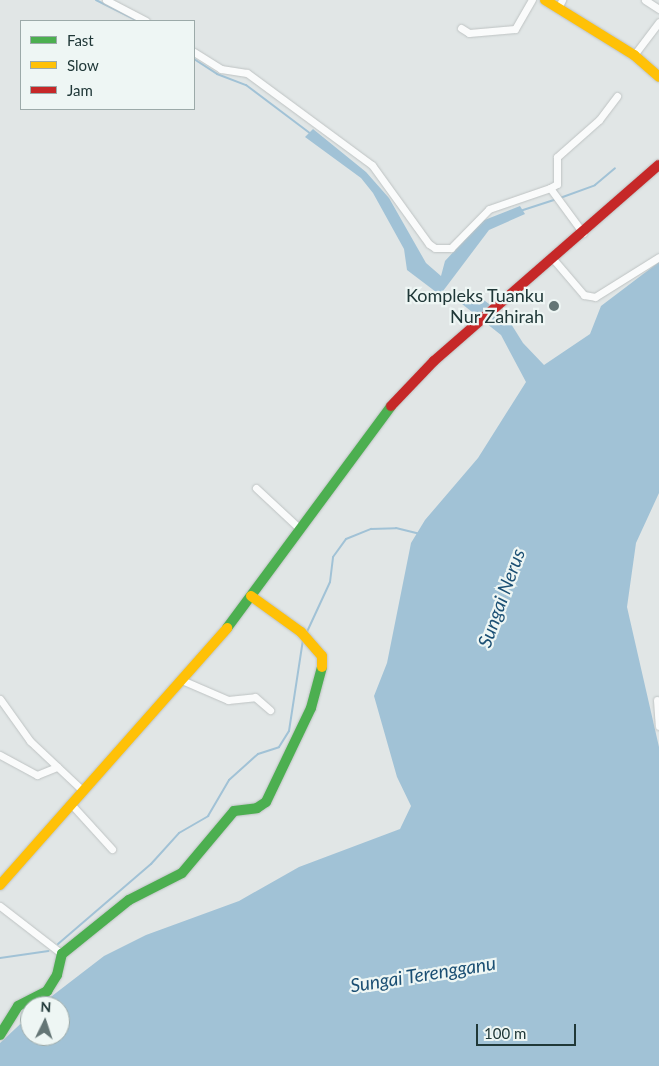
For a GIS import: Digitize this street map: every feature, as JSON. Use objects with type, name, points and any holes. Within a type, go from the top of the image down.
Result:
[{"type":"street","points":[[106,0],[144,20]]},
{"type":"street","points":[[462,28],[469,33],[516,29],[532,0]]},
{"type":"street","points":[[545,0],[560,4],[634,54],[659,77]]},
{"type":"street","points":[[645,0],[659,9]]},
{"type":"street","points":[[634,54],[659,22]]},
{"type":"street","points":[[195,53],[220,69],[247,74],[372,165],[422,236],[435,248],[451,248],[489,209],[551,191],[557,184],[557,157],[599,120],[617,96]]},
{"type":"street","points":[[0,885],[71,804],[184,681],[251,596],[379,418],[434,361],[554,260],[659,165]]},
{"type":"street","points":[[551,191],[583,233]]},
{"type":"street","points":[[554,260],[584,295],[595,297],[659,256]]},
{"type":"street","points":[[256,488],[300,529]]},
{"type":"street","points":[[0,1035],[18,1006],[47,991],[57,975],[62,954],[129,900],[182,873],[222,821],[234,811],[262,806],[311,708],[321,679],[322,656],[301,632],[251,596]]},
{"type":"street","points":[[184,681],[228,700],[256,697],[270,710]]},
{"type":"street","points":[[0,699],[30,741],[83,791]]},
{"type":"street","points":[[657,700],[659,726]]},
{"type":"street","points":[[0,755],[37,775],[57,767]]},
{"type":"street","points":[[71,804],[112,850]]},
{"type":"street","points":[[0,906],[62,954]]},
{"type":"water","points":[[313,129],[366,172],[389,198],[426,263],[441,276],[445,261],[482,221],[520,206],[525,214],[489,230],[440,295],[407,270],[404,249],[373,193],[361,178],[305,137]]},
{"type":"water","points":[[659,262],[659,493],[636,543],[627,607],[659,747],[659,1066],[0,1066],[0,1043],[20,1024],[20,1046],[70,1046],[70,996],[52,996],[104,956],[146,935],[239,901],[299,867],[400,829],[411,806],[397,777],[374,696],[387,663],[411,543],[425,520],[478,458],[526,382],[501,335],[462,304],[475,293],[508,319],[523,343],[544,365],[590,334],[601,306]]},
{"type":"waterway","points":[[96,0],[136,20]]},
{"type":"waterway","points":[[195,60],[217,74],[246,85],[311,134]]},
{"type":"waterway","points":[[560,198],[595,185],[615,168]]},
{"type":"waterway","points":[[520,211],[556,199]]},
{"type":"waterway","points":[[306,634],[330,582],[333,557],[346,539],[371,529],[396,528],[420,534]]},
{"type":"waterway","points":[[58,944],[151,864],[179,833],[208,816],[229,780],[258,754],[279,747],[289,731],[303,640]]},
{"type":"waterway","points":[[0,958],[48,951]]},
{"type":"traffic: fast","points":[[227,628],[391,406]]},
{"type":"traffic: fast","points":[[0,1035],[18,1006],[47,991],[57,975],[62,954],[129,900],[182,873],[234,811],[257,808],[266,802],[311,708],[322,667]]},
{"type":"traffic: slow","points":[[545,0],[634,55],[659,77]]},
{"type":"traffic: slow","points":[[251,596],[301,632],[322,656],[322,667]]},
{"type":"traffic: slow","points":[[0,885],[227,628]]},
{"type":"traffic: jam","points":[[391,406],[434,361],[659,165]]},
{"type":"place","name":"Kompleks Tuanku Nur Zahirah","points":[[554,306]]},
{"type":"water label","name":"Sungai Nerus","points":[[501,598]]},
{"type":"water label","name":"Sungai Terengganu","points":[[423,974]]}]
